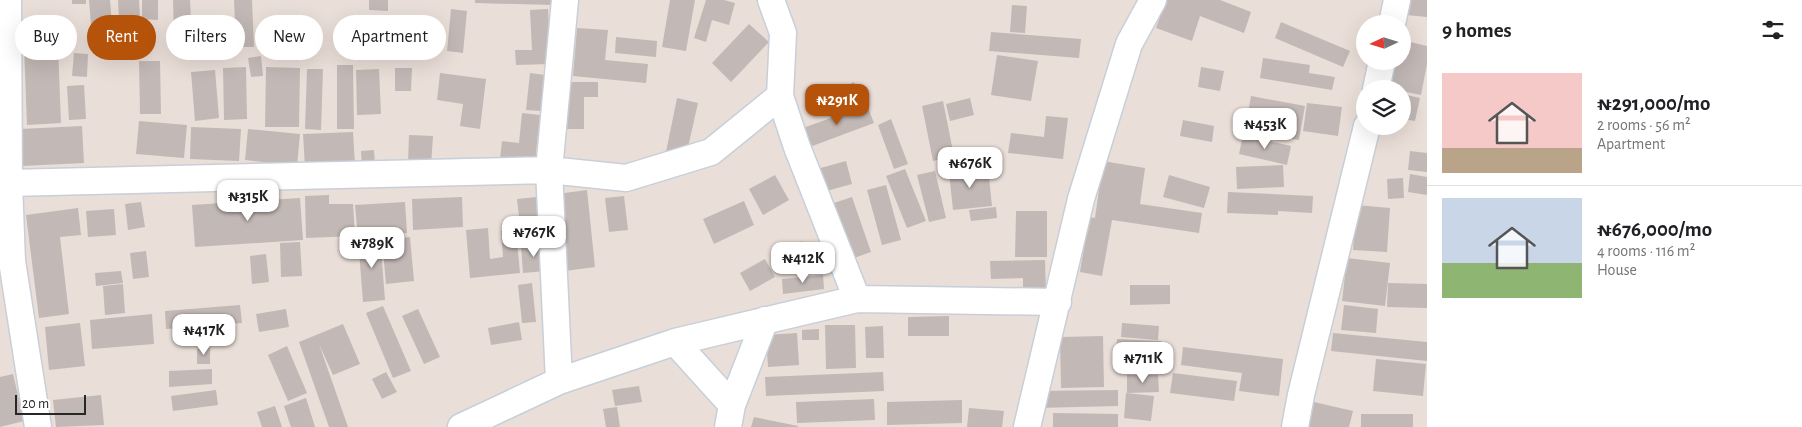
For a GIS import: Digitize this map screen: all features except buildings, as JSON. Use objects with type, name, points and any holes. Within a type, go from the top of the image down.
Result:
[{"type":"street","points":[[8,0],[9,183],[12,261],[38,427]]},
{"type":"street","points":[[559,381],[549,170],[565,0]]},
{"type":"street","points":[[771,0],[783,33],[780,96],[797,147],[857,300]]},
{"type":"street","points":[[1027,427],[1082,199],[1129,44],[1153,0]]},
{"type":"street","points":[[1394,15],[1397,0]]},
{"type":"street","points":[[9,183],[549,170],[626,178],[711,152],[780,96]]},
{"type":"street","points":[[1295,427],[1364,135]]},
{"type":"street","points":[[461,427],[559,381],[674,342],[857,300],[1058,302]]},
{"type":"street","points":[[730,416],[765,320]]},
{"type":"street","points":[[674,342],[730,416]]}]
